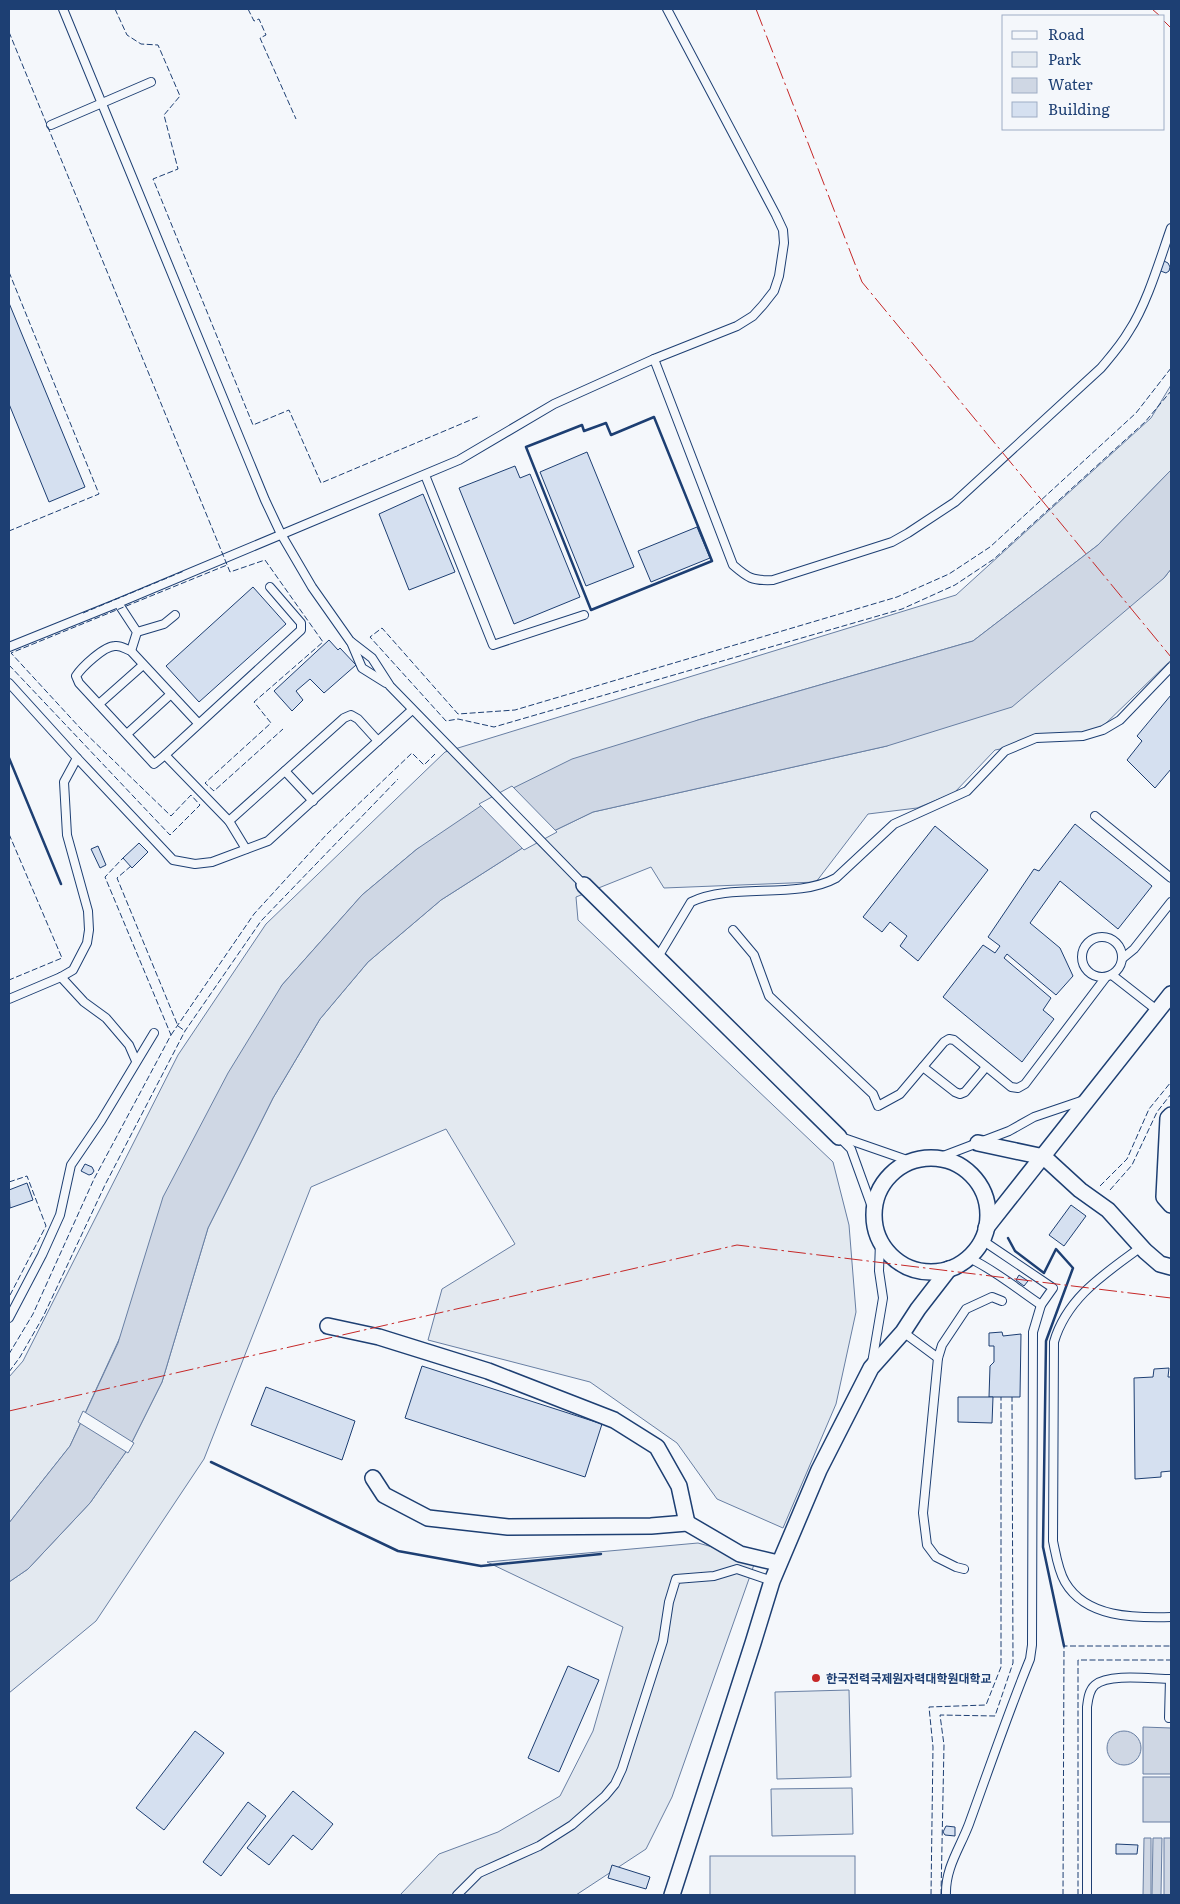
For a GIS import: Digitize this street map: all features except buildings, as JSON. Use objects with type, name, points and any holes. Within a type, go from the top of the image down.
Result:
[{"type":"street","points":[[584,885],[838,1137]]},
{"type":"street","points":[[672,1895],[778,1563],[819,1470],[871,1368],[903,1332],[918,1309],[949,1270],[969,1258],[984,1234],[1171,994]]},
{"type":"street","points":[[1171,1115],[1168,1118],[1164,1197],[1171,1206]]},
{"type":"street","points":[[978,1143],[1044,1157],[1080,1190],[1108,1210],[1141,1247],[1160,1264],[1171,1267]]},
{"type":"street","points":[[949,1270],[917,1271],[902,1265],[889,1255],[880,1242],[874,1226],[873,1210],[877,1194],[885,1180],[896,1169],[910,1161],[926,1158],[938,1158],[960,1166],[977,1182],[987,1204],[984,1234]]},
{"type":"street","points":[[328,1326],[379,1337],[488,1371],[614,1420],[657,1447],[679,1486],[687,1523]]},
{"type":"street","points":[[373,1478],[384,1494],[428,1518],[508,1527],[651,1526],[687,1523],[740,1554],[778,1563]]},
{"type":"lane","points":[[63,9],[281,534],[312,587],[350,641],[362,668],[390,686]]},
{"type":"lane","points":[[9,647],[459,460],[554,404],[654,359],[737,326],[753,316],[774,291],[779,276],[784,242],[782,230],[776,215],[668,9]]},
{"type":"lane","points":[[51,125],[151,82]]},
{"type":"lane","points":[[654,359],[733,565],[747,578],[758,581],[773,580],[892,542],[955,502],[1101,368],[1116,350],[1130,330],[1148,290],[1171,228]]},
{"type":"lane","points":[[425,475],[493,645],[584,615]]},
{"type":"lane","points":[[198,723],[130,651],[121,646],[113,646],[101,652],[79,671],[76,676],[79,683],[154,764],[301,630],[301,623],[270,587]]},
{"type":"lane","points":[[118,603],[137,632]]},
{"type":"lane","points":[[137,632],[164,624],[175,615]]},
{"type":"lane","points":[[130,651],[137,632]]},
{"type":"lane","points":[[350,641],[372,658],[390,686],[412,710],[435,731],[584,885]]},
{"type":"lane","points":[[99,704],[143,665]]},
{"type":"lane","points":[[658,957],[691,902],[700,898],[722,894],[812,886],[828,882],[836,878],[894,824],[967,791],[1005,751],[1036,738],[1083,736],[1103,730],[1120,720],[1171,667]]},
{"type":"lane","points":[[9,683],[173,860],[195,864],[212,862],[268,841],[412,710]]},
{"type":"lane","points":[[127,734],[171,694]]},
{"type":"lane","points":[[229,821],[344,718],[351,715],[358,719],[378,741]]},
{"type":"lane","points":[[165,755],[229,821],[246,849]]},
{"type":"lane","points":[[9,999],[62,977],[73,970],[87,943],[89,930],[86,902],[67,835],[64,782],[77,758]]},
{"type":"lane","points":[[285,771],[313,801]]},
{"type":"lane","points":[[1095,816],[1171,878]]},
{"type":"lane","points":[[733,930],[754,955],[769,996],[873,1094],[878,1106],[900,1094],[944,1042],[949,1039],[954,1040],[1011,1088],[1018,1088],[1025,1084],[1109,976],[1121,965],[1123,958],[1134,949],[1171,902]]},
{"type":"lane","points":[[1123,958],[1118,944],[1113,940],[1099,937],[1088,942],[1082,954],[1084,966],[1093,976],[1109,976],[1158,1011]]},
{"type":"lane","points":[[62,977],[84,1002],[106,1018],[129,1045],[136,1061]]},
{"type":"lane","points":[[9,1318],[42,1255],[60,1215],[71,1165],[101,1121],[154,1033]]},
{"type":"lane","points":[[923,1067],[960,1094],[965,1092],[986,1067]]},
{"type":"lane","points":[[938,1158],[1009,1131],[1034,1117],[1090,1098]]},
{"type":"lane","points":[[838,1137],[910,1161]]},
{"type":"lane","points":[[838,1137],[851,1149],[873,1210]]},
{"type":"lane","points":[[946,1895],[950,1866],[967,1828],[1031,1652],[1033,1332],[1041,1305],[1053,1288],[984,1234]]},
{"type":"lane","points":[[871,1368],[883,1298],[879,1271],[880,1242]]},
{"type":"lane","points":[[1141,1247],[1097,1279],[1079,1296],[1058,1326],[1054,1342],[1052,1541],[1058,1568],[1064,1581],[1074,1595],[1087,1605],[1102,1611],[1124,1615],[1171,1618]]},
{"type":"lane","points":[[969,1258],[988,1267],[1006,1282],[1041,1305]]},
{"type":"lane","points":[[964,1568],[956,1567],[936,1557],[927,1545],[923,1513],[938,1358],[942,1345],[966,1309],[992,1297],[1002,1301]]},
{"type":"lane","points":[[903,1332],[938,1358]]},
{"type":"lane","points":[[456,1895],[479,1873],[538,1846],[572,1825],[605,1796],[615,1784],[622,1769],[663,1641],[669,1602],[676,1579],[714,1576],[736,1568],[772,1581]]},
{"type":"lane","points":[[1087,1895],[1087,1707],[1090,1692],[1094,1685],[1104,1680],[1116,1678],[1171,1679],[1169,1718]]},
{"type":"green space","points":[[1171,385],[1171,470],[1098,545],[973,641],[698,720],[417,849],[362,895],[282,985],[70,1446],[9,1523],[9,1377],[23,1361],[178,1055],[266,924],[445,752],[956,595],[1151,418]]},
{"type":"green space","points":[[1171,569],[1171,660],[1098,731],[995,750],[954,793],[917,808],[868,814],[816,882],[664,888],[651,867],[576,897],[578,920],[833,1162],[849,1225],[856,1312],[836,1404],[783,1528],[717,1499],[677,1443],[590,1382],[428,1340],[442,1289],[515,1244],[446,1129],[311,1187],[204,1459],[96,1621],[9,1693],[9,1582],[28,1569],[90,1503],[130,1446],[162,1382],[208,1228],[273,1098],[320,1019],[368,962],[441,900],[535,840],[593,812],[887,746],[1164,578]]},
{"type":"green space","points":[[698,1543],[756,1559],[672,1797],[646,1849],[576,1895],[400,1895],[439,1854],[498,1832],[560,1796],[593,1731],[623,1627],[487,1562]]},
{"type":"green space","points":[[849,1690],[851,1777],[777,1779],[775,1692]]},
{"type":"green space","points":[[852,1788],[853,1834],[772,1836],[771,1789]]},
{"type":"green space","points":[[710,1856],[855,1856],[855,1895],[710,1895]]},
{"type":"water","points":[[1171,470],[1171,569],[1164,578],[1012,707],[887,746],[593,812],[535,840],[441,900],[368,962],[320,1019],[273,1098],[208,1228],[162,1382],[130,1446],[90,1503],[28,1569],[9,1582],[9,1523],[70,1446],[118,1343],[163,1197],[228,1073],[282,985],[362,895],[417,849],[491,799],[572,759],[698,720],[973,641],[1098,545]]},
{"type":"water","points":[[1143,1727],[1171,1728],[1171,1774],[1143,1774]]},
{"type":"water","points":[[1124,1731],[1131,1732],[1136,1736],[1140,1741],[1140,1755],[1136,1760],[1131,1764],[1124,1765],[1117,1764],[1112,1760],[1108,1755],[1107,1748],[1108,1741],[1112,1736],[1117,1732]]},
{"type":"water","points":[[1143,1777],[1171,1777],[1171,1822],[1143,1822]]},
{"type":"water","points":[[1144,1838],[1151,1838],[1151,1895],[1143,1895]]},
{"type":"water","points":[[1153,1838],[1162,1838],[1161,1895],[1152,1895]]},
{"type":"water","points":[[1164,1838],[1171,1838],[1171,1895],[1164,1895]]},
{"type":"pier","points":[[512,786],[557,832],[524,850],[479,804]]},
{"type":"pier","points":[[83,1411],[134,1443],[128,1453],[78,1422]]},
{"type":"fence","points":[[115,9],[127,35],[141,44],[158,45],[180,96],[164,115],[178,169],[153,179],[253,425],[289,410],[321,483],[480,416]]},
{"type":"fence","points":[[248,9],[254,21],[259,19],[266,35],[260,38],[296,119]]},
{"type":"fence","points":[[9,32],[230,572],[265,560],[323,642],[254,702],[271,723],[205,783],[214,791],[283,729]]},
{"type":"fence","points":[[9,272],[99,494],[9,531]]},
{"type":"fence","points":[[1171,368],[1136,413],[990,547],[949,574],[897,597],[515,710],[458,714],[382,628],[370,637],[446,721],[458,719],[494,727],[902,609],[955,585],[994,559],[1145,422],[1171,391]]},
{"type":"fence","points":[[9,665],[170,835],[200,805],[191,795],[171,816],[81,729],[11,653],[227,565]]},
{"type":"fence","points":[[83,613],[184,571]]},
{"type":"fence","points":[[171,1035],[254,914],[327,834],[412,753],[424,765],[435,754]]},
{"type":"fence","points":[[9,1372],[43,1317],[105,1185],[185,1031],[261,921],[398,779]]},
{"type":"fence","points":[[9,834],[62,958],[9,980]]},
{"type":"fence","points":[[9,1354],[33,1314],[94,1179],[171,1035],[105,877],[123,858]]},
{"type":"fence","points":[[131,866],[117,878],[178,1026],[185,1031]]},
{"type":"fence","points":[[1100,1186],[1127,1159],[1149,1109],[1171,1082]]},
{"type":"fence","points":[[1110,1190],[1132,1165],[1157,1112],[1171,1094]]},
{"type":"fence","points":[[9,1182],[27,1176],[46,1226],[9,1297]]},
{"type":"fence","points":[[931,1895],[933,1747],[929,1707],[986,1705],[1001,1667],[1001,1397]]},
{"type":"fence","points":[[941,1895],[944,1745],[940,1715],[995,1716],[1013,1663],[1012,1397]]},
{"type":"fence","points":[[1063,1895],[1064,1646],[1171,1646]]},
{"type":"fence","points":[[1078,1895],[1078,1660],[1171,1660]]},
{"type":"wall","points":[[654,417],[712,561],[591,610],[526,447],[582,425],[584,431],[606,423],[611,435],[654,417]]},
{"type":"wall","points":[[9,758],[61,884]]},
{"type":"wall","points":[[1008,1238],[1015,1251],[1044,1273],[1056,1249],[1073,1268],[1046,1341],[1043,1547],[1064,1646]]},
{"type":"wall","points":[[211,1462],[398,1551],[481,1566],[601,1554]]},
{"type":"power","points":[[756,9],[862,282],[1171,657]]},
{"type":"power","points":[[1152,9],[1159,15]]},
{"type":"power","points":[[1165,22],[1171,28]]},
{"type":"power","points":[[9,1411],[737,1245],[1171,1298]]},
{"type":"place","name":"한국전력국제원자력대학원대학교","points":[[816,1678]]}]
